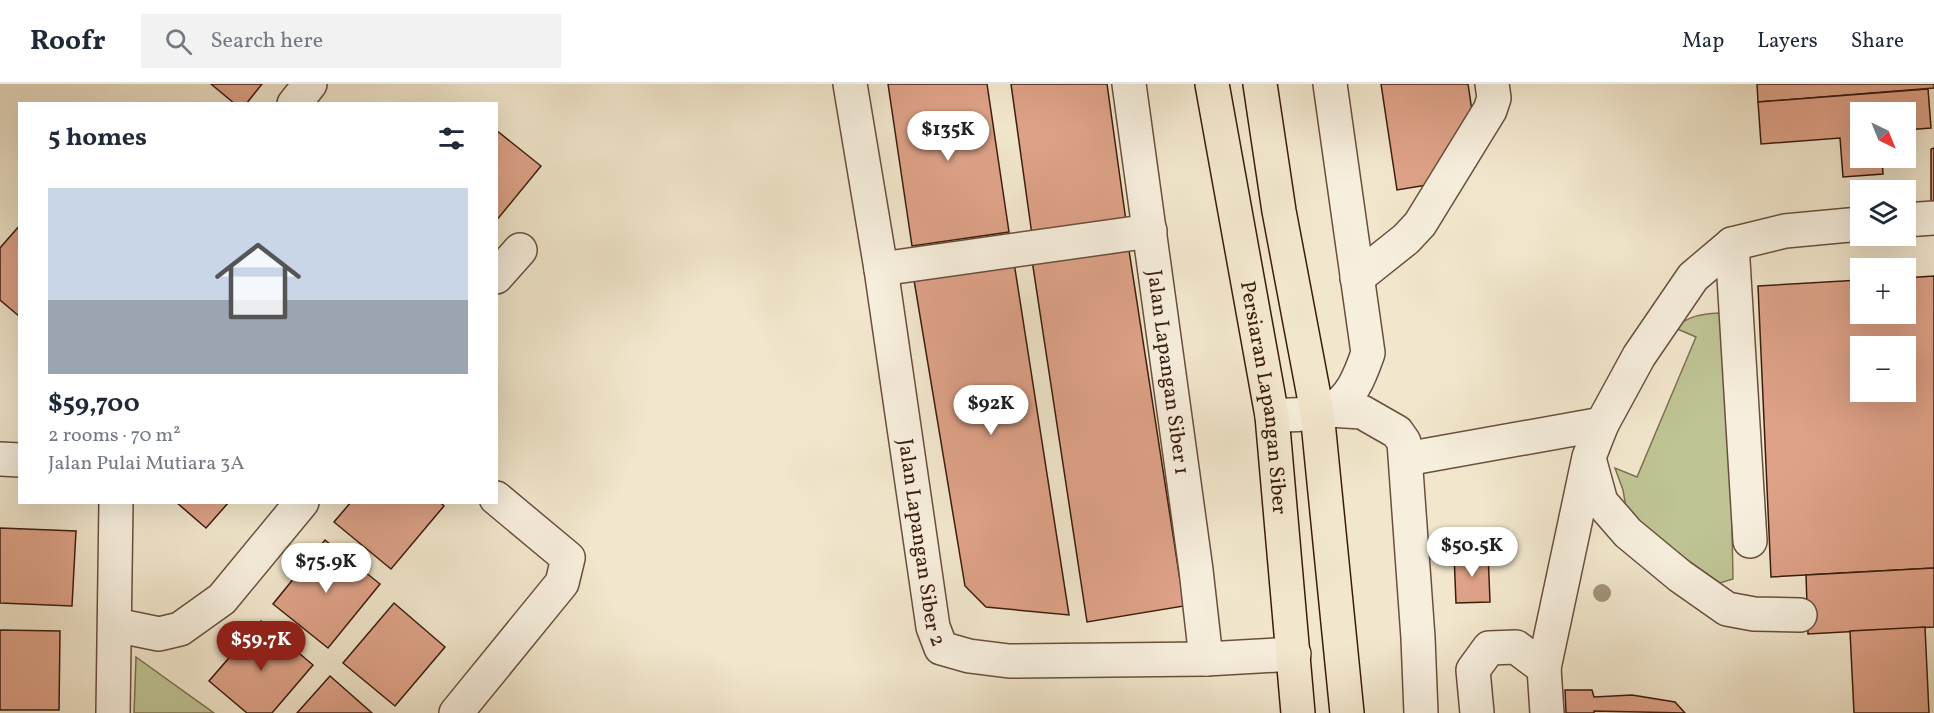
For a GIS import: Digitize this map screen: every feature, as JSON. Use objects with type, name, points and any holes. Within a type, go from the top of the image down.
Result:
[{"type":"main road","name":"Persiaran Lapangan Siber","points":[[1260,84],[1279,212],[1323,411],[1347,713]]},
{"type":"main road","name":"Persiaran Lapangan Siber","points":[[1217,90],[1272,416],[1298,713]]},
{"type":"street","points":[[296,102],[310,84]]},
{"type":"street","name":"Jalan Lapangan Siber 2","points":[[850,84],[881,269],[933,627],[940,648],[969,656],[1009,660],[1206,660],[1294,654]]},
{"type":"street","name":"Jalan Lapangan Siber 1","points":[[1129,84],[1206,660]]},
{"type":"street","points":[[1323,411],[1340,403],[1351,391],[1361,374],[1368,353],[1329,84]]},
{"type":"street","points":[[1357,278],[1406,239],[1420,224],[1490,110],[1494,98],[1492,84]]},
{"type":"street","points":[[1916,219],[1934,218]]},
{"type":"street","points":[[1547,713],[1544,668],[1588,457],[1602,424],[1639,356],[1693,277],[1732,244],[1785,231],[1850,225]]},
{"type":"street","points":[[881,269],[1150,231]]},
{"type":"street","points":[[1732,244],[1750,541]]},
{"type":"street","points":[[498,275],[520,250]]},
{"type":"street","points":[[1272,416],[1323,411],[1362,412],[1397,432],[1404,442],[1421,713]]},
{"type":"street","points":[[1406,459],[1602,424]]},
{"type":"street","points":[[1588,457],[1601,502],[1628,533],[1680,576],[1727,609],[1754,614],[1800,615]]},
{"type":"street","points":[[0,459],[18,460]]},
{"type":"street","points":[[456,713],[562,583],[568,558],[498,500]]},
{"type":"street","points":[[113,713],[116,504]]},
{"type":"street","points":[[116,625],[159,634],[180,629],[222,599],[300,504]]},
{"type":"street","points":[[1477,713],[1473,670],[1489,648],[1516,647],[1544,668]]},
{"type":"green space","points":[[1719,313],[1728,321],[1733,579],[1720,583],[1640,526],[1627,514],[1623,490],[1615,468],[1637,477],[1696,337],[1675,328],[1695,316]]},
{"type":"green space","points":[[136,657],[214,713],[134,713]]},
{"type":"building","points":[[211,84],[262,84],[248,102],[233,102]]},
{"type":"building","points":[[888,84],[987,84],[1009,232],[912,246]]},
{"type":"building","points":[[1011,84],[1107,84],[1126,221],[1032,235]]},
{"type":"building","points":[[1381,84],[1468,84],[1475,131],[1439,183],[1397,190]]},
{"type":"building","points":[[1757,84],[1934,84],[1934,88],[1758,102]]},
{"type":"building","points":[[1928,89],[1931,128],[1916,129],[1916,102],[1850,102],[1850,168],[1883,168],[1883,174],[1843,177],[1840,138],[1761,144],[1758,102]]},
{"type":"building","points":[[498,132],[541,166],[498,219]]},
{"type":"building","points":[[1934,148],[1934,203],[1931,203],[1931,149]]},
{"type":"building","points":[[18,227],[18,315],[0,300],[0,248]]},
{"type":"building","points":[[1128,244],[1184,606],[1087,622],[1032,260]]},
{"type":"building","points":[[1013,256],[1069,615],[986,607],[965,586],[913,274]]},
{"type":"building","points":[[1934,276],[1934,568],[1771,577],[1758,286],[1850,281],[1850,324],[1916,324],[1916,277]]},
{"type":"building","points":[[178,504],[227,504],[206,528]]},
{"type":"building","points":[[349,504],[442,504],[444,506],[391,569],[334,522]]},
{"type":"building","points":[[0,528],[76,531],[72,606],[0,603]]},
{"type":"building","points":[[325,540],[380,584],[328,648],[273,604]]},
{"type":"building","points":[[1488,552],[1490,602],[1456,603],[1454,554]]},
{"type":"building","points":[[1934,568],[1934,627],[1808,634],[1806,575]]},
{"type":"building","points":[[394,603],[445,647],[395,706],[343,663]]},
{"type":"building","points":[[261,621],[313,665],[272,713],[247,713],[209,681]]},
{"type":"building","points":[[1925,627],[1929,713],[1854,713],[1850,631]]},
{"type":"building","points":[[0,630],[60,631],[59,710],[0,710]]},
{"type":"building","points":[[330,676],[372,713],[297,713]]},
{"type":"building","points":[[1565,690],[1592,690],[1594,697],[1632,695],[1675,702],[1685,713],[1594,711],[1594,713],[1566,713]]}]
